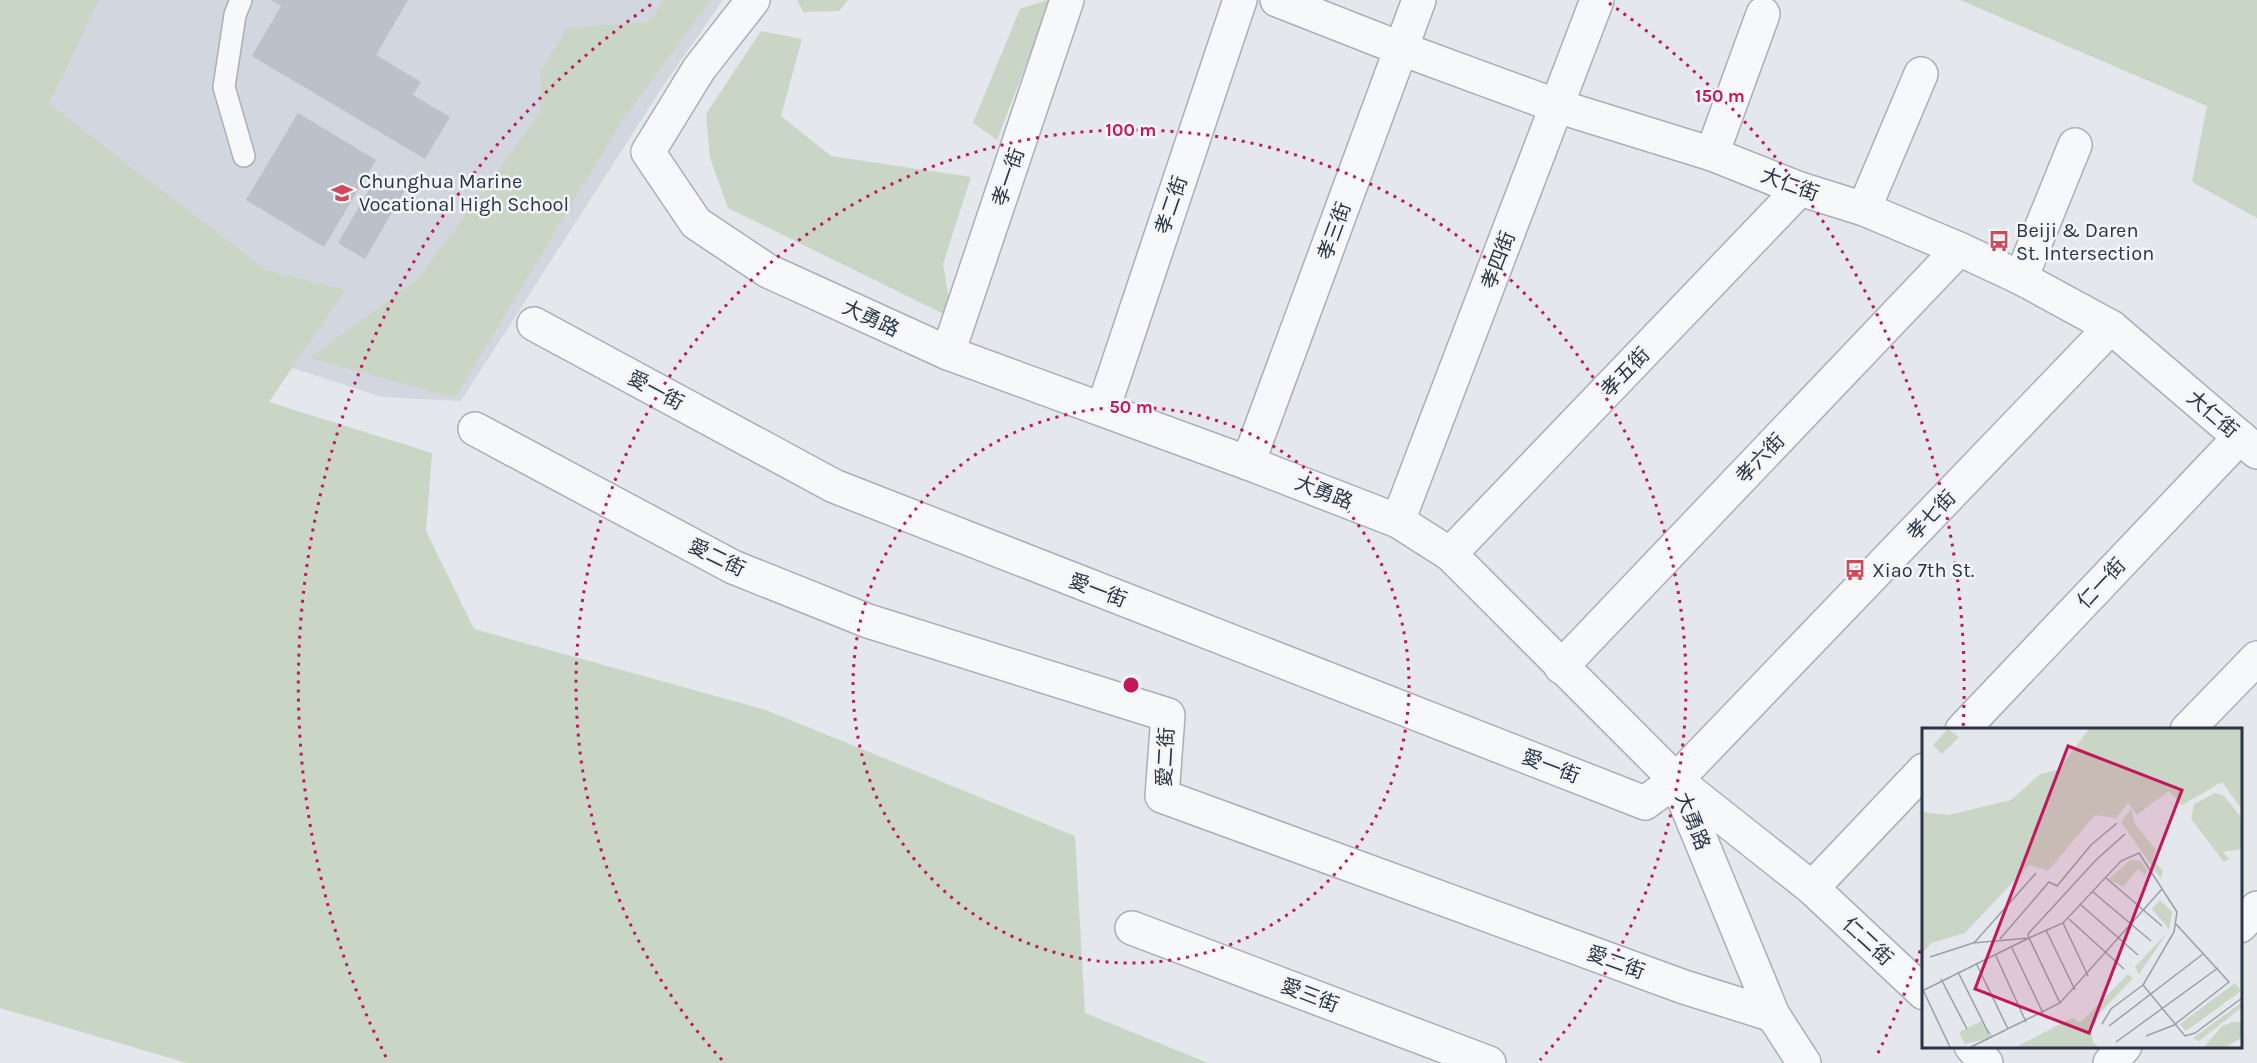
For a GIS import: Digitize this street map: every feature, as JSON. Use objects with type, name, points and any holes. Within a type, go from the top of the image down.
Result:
[{"type":"street","name":"大勇路","points":[[753,0],[699,69],[648,152],[696,223],[768,271],[948,354],[1103,409],[1398,521],[1450,554],[1676,780],[1773,1015],[1804,1063]]},
{"type":"street","name":"孝一街","points":[[948,354],[1067,0]]},
{"type":"street","name":"孝二街","points":[[1103,409],[1240,0]]},
{"type":"street","name":"大仁街","points":[[1277,0],[1557,106],[1712,154],[1800,189],[1864,209],[1959,249],[2021,278],[2111,327],[2248,444]]},
{"type":"street","name":"孝三街","points":[[1248,463],[1419,0]]},
{"type":"street","name":"孝四街","points":[[1398,521],[1597,0]]},
{"type":"street","points":[[1712,154],[1763,14]]},
{"type":"street","points":[[1864,209],[1921,74]]},
{"type":"street","points":[[2021,278],[2075,145]]},
{"type":"street","name":"孝五街","points":[[1450,554],[1800,189]]},
{"type":"street","name":"孝六街","points":[[1561,667],[1959,249]]},
{"type":"street","name":"愛一街","points":[[534,324],[834,486],[1645,803],[1676,780]]},
{"type":"street","name":"孝七街","points":[[1676,780],[2111,327]]},
{"type":"street","name":"愛二街","points":[[475,429],[733,567],[867,621],[1168,715],[1161,796],[1683,987],[1773,1015]]},
{"type":"street","name":"仁一街","points":[[1964,728],[2248,444]]},
{"type":"street","points":[[2189,728],[2257,658]]},
{"type":"street","points":[[1676,780],[1812,888],[1922,772]]},
{"type":"street","name":"仁二街","points":[[1812,888],[1922,991]]},
{"type":"street","points":[[2242,925],[2257,908]]},
{"type":"street","name":"愛三街","points":[[1132,927],[1489,1063]]},
{"type":"street","points":[[1972,1048],[1986,1063]]},
{"type":"street","points":[[2110,1063],[2124,1048]]},
{"type":"lane","points":[[241,0],[235,15],[224,87],[244,156]]},
{"type":"shaded area","name":"Chunghua Marine Vocational High School","points":[[0,0],[723,0],[665,83],[461,401],[382,397],[268,360],[0,68]]},
{"type":"green space","points":[[0,0],[99,0],[49,104],[266,270],[345,290],[269,402],[432,453],[426,531],[474,629],[766,710],[1075,836],[1085,1013],[1208,1063],[187,1063],[0,1008]]},
{"type":"green space","points":[[665,0],[711,0],[623,119],[455,398],[310,358],[419,278],[540,113],[541,71],[567,28],[648,22]]},
{"type":"green space","points":[[797,0],[848,0],[839,11],[803,12]]},
{"type":"green space","points":[[1051,0],[997,140],[973,123],[1020,9]]},
{"type":"green space","points":[[1960,0],[2257,0],[2257,218],[2192,182],[2207,106]]},
{"type":"green space","points":[[761,31],[802,39],[781,116],[831,156],[971,177],[943,264],[952,318],[728,208],[710,158],[706,114]]},
{"type":"building","points":[[271,0],[408,0],[376,55],[421,82],[413,95],[450,117],[425,159],[252,56],[281,6]]},
{"type":"building","points":[[298,113],[376,160],[324,247],[246,200]]},
{"type":"building","points":[[378,174],[405,190],[365,259],[338,243]]},
{"type":"place","name":"Chunghua Marine Vocational High School","points":[[342,193]]},
{"type":"place","name":"Beiji & Daren St. Intersection","points":[[1999,241]]},
{"type":"place","name":"Xiao 7th St.","points":[[1855,570]]}]
